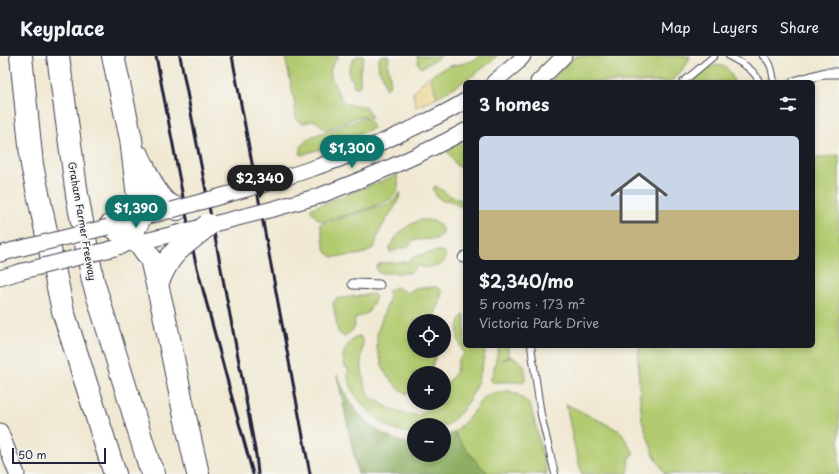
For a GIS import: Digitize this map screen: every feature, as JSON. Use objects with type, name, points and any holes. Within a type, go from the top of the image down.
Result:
[{"type":"highway","points":[[21,56],[32,165],[63,311],[115,474]]},
{"type":"highway","name":"Graham Farmer Freeway","points":[[58,56],[77,195],[93,280],[147,457],[154,474]]},
{"type":"highway","points":[[113,56],[131,139],[139,205],[131,236]]},
{"type":"highway","points":[[131,139],[149,179],[158,194],[173,208]]},
{"type":"highway","points":[[157,284],[168,261],[176,251],[179,240],[208,225]]},
{"type":"highway","points":[[110,226],[131,236],[151,259],[198,474]]},
{"type":"street","points":[[496,80],[524,56]]},
{"type":"street","points":[[540,80],[564,56]]},
{"type":"street","points":[[801,80],[825,73],[839,73]]},
{"type":"street","points":[[1,276],[19,272],[131,236],[173,208],[268,183],[344,158],[379,144],[438,116],[463,102]]},
{"type":"street","points":[[208,225],[318,196],[390,168],[463,132]]},
{"type":"street","points":[[7,252],[110,226]]},
{"type":"street","points":[[131,236],[179,240]]},
{"type":"street","points":[[354,284],[379,285]]},
{"type":"street","points":[[0,431],[16,474]]},
{"type":"lane","points":[[685,80],[714,56]]},
{"type":"lane","points":[[729,56],[746,66],[758,80]]},
{"type":"lane","points":[[763,56],[771,65],[774,80]]},
{"type":"lane","points":[[532,348],[540,415],[555,474]]},
{"type":"green space","points":[[285,56],[339,56],[331,67],[331,77],[344,103],[363,106],[372,118],[365,116],[355,118],[325,130],[319,123],[314,121],[300,123],[296,118],[294,99]]},
{"type":"green space","points":[[356,56],[364,56],[360,71],[359,87],[354,86],[349,73]]},
{"type":"green space","points":[[380,56],[389,56],[388,66],[390,84],[387,89],[383,76],[379,70],[378,63]]},
{"type":"green space","points":[[417,56],[441,56],[421,68],[418,63]]},
{"type":"green space","points":[[479,56],[497,56],[483,68],[437,97],[430,77],[445,68],[475,59]]},
{"type":"green space","points":[[575,56],[690,56],[689,60],[679,74],[672,80],[552,80]]},
{"type":"green space","points":[[717,65],[729,70],[733,80],[692,80],[706,69]]},
{"type":"green space","points":[[364,118],[369,120],[373,128],[301,155],[300,152],[305,141],[313,136]]},
{"type":"green space","points":[[463,141],[463,166],[459,167],[456,165],[448,152],[450,148]]},
{"type":"green space","points":[[839,155],[839,474],[665,474],[653,453],[642,420],[638,357],[640,348],[815,348],[815,159]]},
{"type":"green space","points":[[397,175],[398,186],[396,194],[389,200],[382,203],[324,221],[317,218],[310,209]]},
{"type":"green space","points":[[436,186],[450,196],[463,201],[463,206],[459,206],[449,200],[443,201],[437,197],[433,189]]},
{"type":"green space","points":[[401,192],[397,203],[378,235],[375,246],[372,249],[366,253],[346,256],[333,257],[327,253],[320,224],[388,204]]},
{"type":"green space","points":[[420,220],[435,222],[439,225],[442,229],[441,236],[436,239],[414,240],[407,248],[390,252],[389,248],[398,235],[410,225]]},
{"type":"green space","points":[[442,251],[445,253],[444,262],[438,266],[417,266],[411,272],[406,273],[378,273],[376,267],[381,263],[407,262],[416,256]]},
{"type":"green space","points":[[397,287],[407,293],[415,288],[436,287],[442,291],[440,302],[435,314],[407,314],[407,358],[435,358],[432,366],[407,366],[407,394],[398,388],[385,373],[377,349],[377,333],[389,299],[388,290]]},
{"type":"green space","points":[[373,294],[376,297],[368,313],[355,318],[354,329],[344,337],[338,332],[333,303],[336,299]]},
{"type":"green space","points":[[463,315],[463,348],[486,348],[478,381],[474,391],[462,411],[454,420],[451,422],[451,418],[407,418],[407,432],[404,432],[395,430],[383,423],[370,413],[359,401],[351,387],[347,374],[349,372],[347,367],[345,367],[343,358],[348,344],[360,336],[363,342],[361,361],[364,383],[370,397],[387,407],[404,414],[419,415],[426,410],[451,410],[451,379],[456,372],[458,360],[464,354],[458,334],[459,325]]},
{"type":"green space","points":[[499,348],[508,348],[508,355],[511,356],[502,361],[512,357],[519,361],[523,364],[526,375],[524,381],[521,382],[493,382],[489,379],[492,377]]},
{"type":"green space","points":[[337,375],[349,400],[362,417],[382,433],[407,442],[407,462],[451,462],[451,434],[454,432],[470,454],[489,474],[358,474]]},
{"type":"green space","points":[[510,391],[517,394],[531,407],[547,474],[489,474],[470,454],[454,432],[473,413],[482,399],[497,392]]},
{"type":"green space","points":[[566,404],[620,431],[634,453],[629,460],[628,474],[582,474],[575,449]]},
{"type":"sand","points":[[429,77],[437,97],[416,107],[413,93],[419,85]]},
{"type":"railway","points":[[156,56],[195,260],[253,474]]},
{"type":"railway","points":[[180,56],[239,362],[256,455],[258,474]]},
{"type":"railway","points":[[232,56],[310,474]]}]
